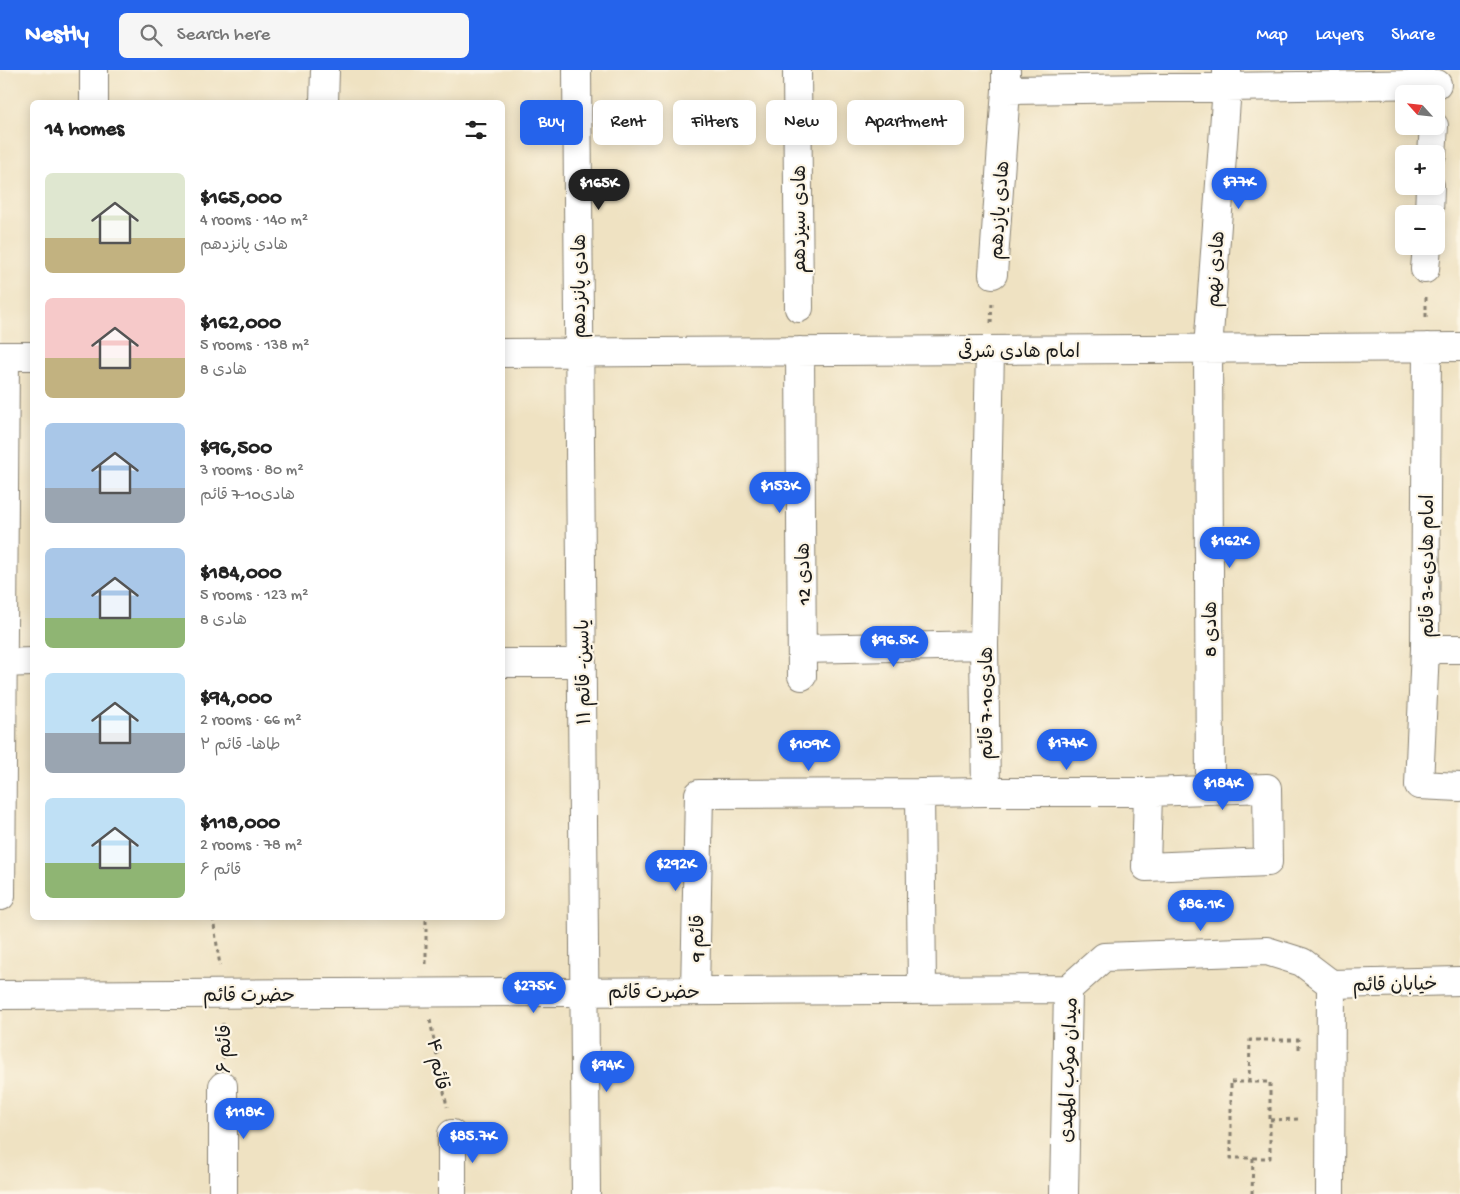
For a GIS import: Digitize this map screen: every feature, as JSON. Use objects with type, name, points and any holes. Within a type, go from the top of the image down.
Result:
[{"type":"street","points":[[94,70],[94,100]]},
{"type":"street","points":[[324,100],[325,70]]},
{"type":"street","name":"هادی پانزدهم","points":[[577,70],[579,352]]},
{"type":"street","name":"هادی سیزدهم","points":[[797,70],[799,308]]},
{"type":"street","points":[[1006,80],[1227,78],[1436,83]]},
{"type":"street","name":"هادی نهم","points":[[1208,348],[1227,78]]},
{"type":"street","name":"هادی یازدهم","points":[[993,274],[1006,80]]},
{"type":"street","name":"امام هادی6-3 قائم","points":[[1427,347],[1425,649],[1419,785],[1460,787]]},
{"type":"street","name":"امام هادی شرقی","points":[[505,353],[1460,347]]},
{"type":"street","name":"هادی 8","points":[[1208,348],[1210,790]]},
{"type":"street","name":"هادی10-7 قائم","points":[[986,792],[984,645],[990,350]]},
{"type":"street","name":"12 هادی","points":[[800,351],[802,676]]},
{"type":"street","name":"یاسین- قائم ۱۱","points":[[579,352],[586,1194]]},
{"type":"street","points":[[1,896],[2,356],[30,356]]},
{"type":"street","points":[[802,649],[984,645]]},
{"type":"street","points":[[1425,649],[1460,649]]},
{"type":"street","points":[[1,663],[30,662]]},
{"type":"street","points":[[505,663],[582,663]]},
{"type":"street","points":[[922,990],[920,793],[1148,792],[1267,788],[1268,862],[1146,867],[1148,792]]},
{"type":"street","name":"قائم 9","points":[[695,991],[699,794],[920,793]]},
{"type":"street","name":"میدان موکب المهدی","points":[[1064,1194],[1068,989],[1104,957],[1267,951],[1302,962],[1331,984]]},
{"type":"street","name":"خیابان قائم","points":[[1331,984],[1460,981]]},
{"type":"street","points":[[1330,1194],[1331,984]]},
{"type":"street","name":"حضرت قائم","points":[[0,996],[1068,989]]},
{"type":"street","name":"قائم ۶","points":[[223,1086],[223,1194]]},
{"type":"street","points":[[452,1134],[452,1194]]},
{"type":"path","points":[[1426,258],[1427,347]]},
{"type":"path","name":"هادی یازدهم","points":[[990,350],[993,274]]},
{"type":"path","points":[[1211,864],[1215,953]]},
{"type":"path","name":"قائم ۶","points":[[213,920],[223,994],[223,1086]]},
{"type":"path","name":"قائم ۴","points":[[426,920],[425,993],[452,1134]]},
{"type":"path","points":[[1249,1082],[1250,1040],[1299,1040],[1300,1050]]},
{"type":"path","points":[[1231,1082],[1270,1082],[1270,1120],[1270,1158],[1231,1158],[1231,1082]]},
{"type":"path","points":[[1270,1120],[1302,1119],[1302,1128]]},
{"type":"path","points":[[1252,1194],[1253,1158]]}]
